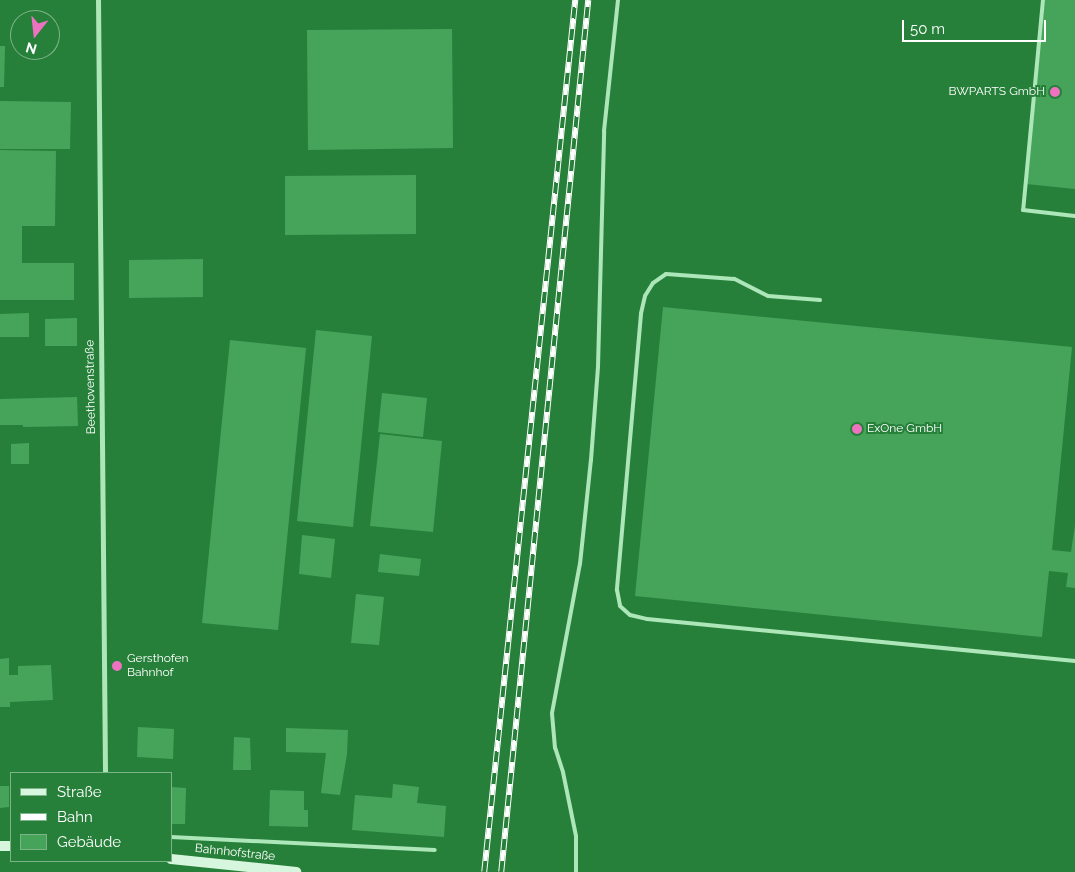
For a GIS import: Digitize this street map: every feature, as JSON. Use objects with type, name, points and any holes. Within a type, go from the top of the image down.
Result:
[{"type":"main road","name":"Bahnhofstraße","points":[[172,859],[296,872]]},
{"type":"street","name":"Beethovenstraße","points":[[98,0],[105,772]]},
{"type":"lane","points":[[576,872],[576,836],[563,772],[554,748],[552,714],[580,564],[591,460],[598,357],[604,131],[618,0]]},
{"type":"lane","points":[[1043,0],[1023,210],[1075,216]]},
{"type":"lane","points":[[820,300],[768,296],[734,279],[666,274],[653,283],[645,296],[641,314],[617,590],[620,606],[630,615],[647,619],[1075,661]]},
{"type":"lane","points":[[172,837],[435,850]]},
{"type":"building","name":"BWPARTS GmbH","points":[[1045,0],[1075,0],[1075,189],[1026,184]]},
{"type":"building","points":[[452,29],[453,148],[308,150],[307,30]]},
{"type":"building","points":[[0,46],[5,46],[4,87],[0,87]]},
{"type":"building","points":[[0,101],[71,102],[70,149],[0,149]]},
{"type":"building","points":[[0,150],[56,151],[55,226],[22,226],[22,263],[74,263],[74,300],[0,300]]},
{"type":"building","points":[[416,175],[416,234],[285,235],[285,176]]},
{"type":"building","points":[[203,259],[203,297],[129,298],[129,260]]},
{"type":"building","name":"ExOne GmbH","points":[[663,307],[1072,347],[1052,550],[1071,552],[1075,525],[1075,588],[1066,587],[1068,573],[1049,571],[1042,637],[635,596]]},
{"type":"building","points":[[29,313],[29,337],[0,337],[0,314]]},
{"type":"building","points":[[77,318],[77,346],[45,346],[45,319]]},
{"type":"building","points":[[316,330],[372,336],[353,527],[297,521]]},
{"type":"building","points":[[230,340],[306,348],[278,630],[202,623]]},
{"type":"building","points":[[382,393],[427,398],[423,437],[378,432]]},
{"type":"building","points":[[77,397],[78,426],[23,427],[23,425],[0,425],[0,399]]},
{"type":"building","points":[[380,434],[442,441],[433,532],[370,526]]},
{"type":"building","points":[[29,443],[29,464],[11,464],[11,444]]},
{"type":"building","points":[[302,535],[335,539],[331,578],[299,574]]},
{"type":"building","points":[[380,554],[421,559],[419,576],[378,572]]},
{"type":"building","points":[[356,594],[384,597],[379,645],[351,643]]},
{"type":"building","points":[[9,658],[9,675],[18,675],[18,666],[51,665],[53,700],[10,702],[10,707],[0,707],[0,659]]},
{"type":"building","points":[[138,727],[174,729],[173,759],[137,757]]},
{"type":"building","points":[[286,728],[348,730],[347,754],[340,795],[321,793],[326,753],[286,752]]},
{"type":"building","points":[[234,737],[250,738],[251,770],[233,770]]},
{"type":"building","points":[[393,784],[419,787],[417,803],[446,806],[444,837],[352,830],[355,795],[392,798]]},
{"type":"building","points":[[0,786],[9,786],[9,807],[0,808]]},
{"type":"building","points":[[172,787],[186,788],[185,824],[172,824]]},
{"type":"building","points":[[270,790],[304,791],[304,810],[308,810],[308,827],[269,826]]},
{"type":"railway","points":[[484,872],[575,0]]},
{"type":"railway","points":[[501,872],[588,0]]},
{"type":"place","name":"BWPARTS GmbH","points":[[1055,92]]},
{"type":"place","name":"ExOne GmbH","points":[[857,429]]},
{"type":"place","name":"Gersthofen Bahnhof","points":[[117,666]]}]
